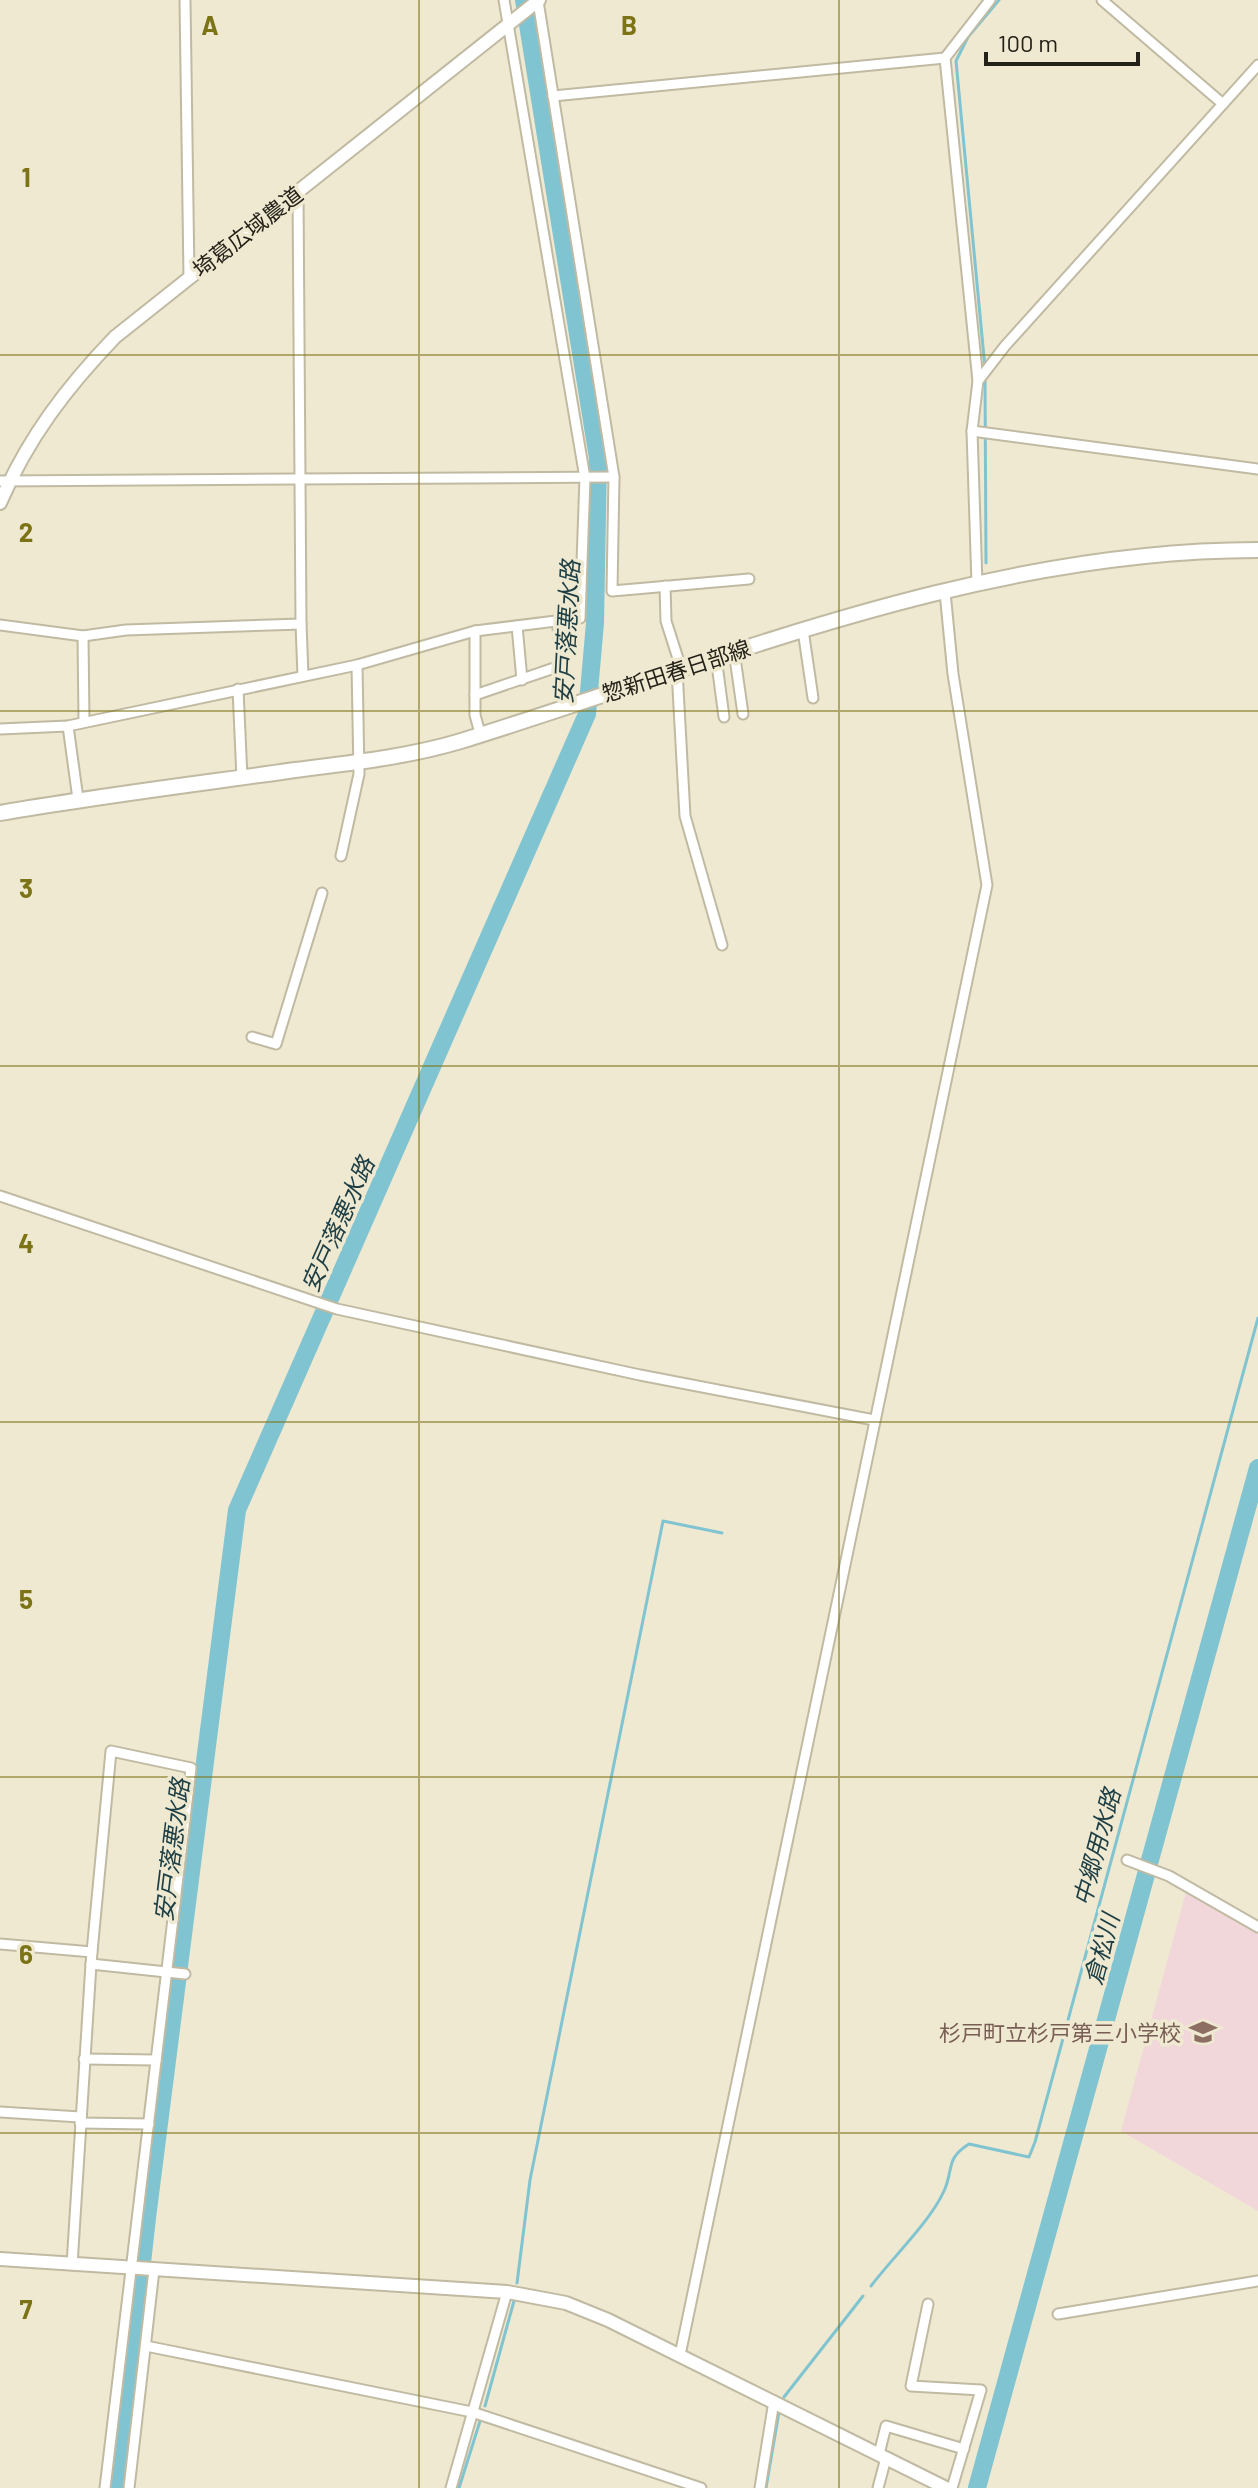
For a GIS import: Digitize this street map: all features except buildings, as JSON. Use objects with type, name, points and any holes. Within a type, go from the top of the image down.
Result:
[{"type":"main road","name":"惣新田春日部線","points":[[0,813],[78,799],[359,762],[460,741],[803,630],[977,584],[1084,562],[1178,552],[1258,550]]},
{"type":"street","points":[[185,0],[189,277]]},
{"type":"street","points":[[0,729],[68,726],[357,665],[475,631],[580,618],[585,478],[511,22],[504,0]]},
{"type":"street","points":[[977,584],[972,431],[978,381],[945,58],[990,0]]},
{"type":"street","points":[[1102,0],[1223,104]]},
{"type":"street","points":[[537,2],[614,477],[612,591],[749,579]]},
{"type":"street","name":"埼葛広域農道","points":[[0,503],[5,481],[39,426],[71,382],[115,337],[537,2]]},
{"type":"street","points":[[553,96],[945,58]]},
{"type":"street","points":[[978,381],[1005,346],[1258,65]]},
{"type":"street","points":[[298,191],[303,676]]},
{"type":"street","points":[[972,431],[1258,469]]},
{"type":"street","points":[[5,481],[614,477]]},
{"type":"street","points":[[665,586],[666,621],[679,669],[685,816],[722,945]]},
{"type":"street","points":[[680,2355],[987,885],[953,674],[945,592]]},
{"type":"street","points":[[475,695],[563,665],[557,621]]},
{"type":"street","points":[[0,625],[83,636],[126,630],[301,624]]},
{"type":"street","points":[[517,626],[522,680]]},
{"type":"street","points":[[803,630],[813,698]]},
{"type":"street","points":[[475,631],[475,695],[480,733]]},
{"type":"street","points":[[83,636],[84,721]]},
{"type":"street","points":[[734,651],[743,714]]},
{"type":"street","points":[[716,657],[724,717]]},
{"type":"street","points":[[341,856],[359,774],[357,665]]},
{"type":"street","points":[[238,689],[242,778]]},
{"type":"street","points":[[68,726],[78,799]]},
{"type":"street","points":[[252,1037],[276,1044],[322,893]]},
{"type":"street","points":[[0,1196],[337,1309],[640,1375],[874,1420]]},
{"type":"street","points":[[72,2265],[91,1964],[111,1751],[191,1768],[105,2488]]},
{"type":"street","points":[[1127,1860],[1169,1876],[1258,1927]]},
{"type":"street","points":[[0,1944],[92,1952]]},
{"type":"street","points":[[91,1964],[185,1974]]},
{"type":"street","points":[[84,2059],[156,2060]]},
{"type":"street","points":[[0,2112],[149,2124]]},
{"type":"street","points":[[0,2259],[507,2292],[566,2303],[680,2355],[949,2488],[981,2390],[911,2386],[928,2304]]},
{"type":"street","points":[[129,2488],[153,2270]]},
{"type":"street","points":[[1058,2314],[1258,2281]]},
{"type":"street","points":[[451,2488],[507,2292]]},
{"type":"street","points":[[146,2346],[472,2412],[701,2488]]},
{"type":"street","points":[[760,2488],[774,2401]]},
{"type":"street","points":[[878,2488],[886,2426],[964,2449]]},
{"type":"shaded area","name":"杉戸町立杉戸第三小学校","points":[[1186,1892],[1258,1933],[1258,2211],[1121,2131]]},
{"type":"waterway","name":"安戸落悪水路","points":[[117,2488],[147,2218],[237,1510],[587,714],[595,623],[598,458],[524,0]]},
{"type":"waterway","points":[[985,368],[956,61],[968,37],[999,0]]},
{"type":"waterway","points":[[985,375],[986,563]]},
{"type":"waterway","name":"中郷用水路","points":[[871,2286],[938,2203],[953,2160],[961,2149],[969,2144],[1029,2157],[1035,2142],[1258,1318]]},
{"type":"waterway","name":"倉松川","points":[[977,2488],[1258,1468]]},
{"type":"waterway","points":[[517,2283],[530,2180],[663,1521],[722,1533]]},
{"type":"waterway","name":"中郷用水路","points":[[784,2397],[863,2296]]},
{"type":"waterway","points":[[485,2406],[514,2301]]},
{"type":"waterway","name":"中郷用水路","points":[[766,2488],[779,2412]]},
{"type":"waterway","points":[[459,2488],[481,2418]]},
{"type":"place","name":"杉戸町立杉戸第三小学校","points":[[1203,2032]]}]
